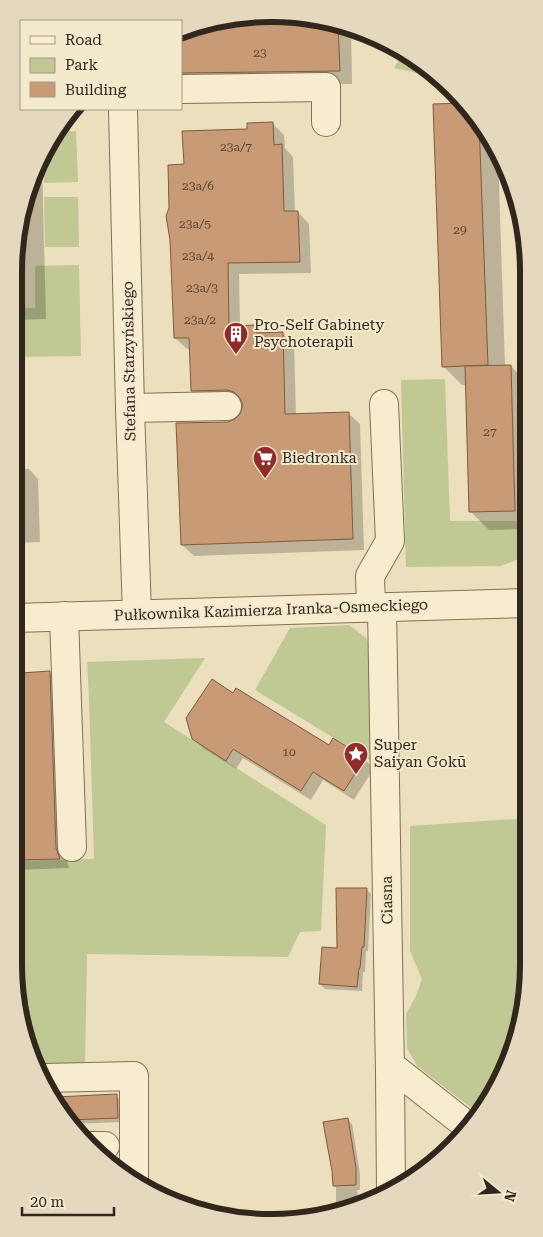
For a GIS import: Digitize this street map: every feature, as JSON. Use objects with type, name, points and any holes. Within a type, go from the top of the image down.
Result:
[{"type":"street","points":[[182,89],[326,87],[326,122]]},
{"type":"street","name":"Stefana Starzyńskiego","points":[[124,110],[130,408],[137,614]]},
{"type":"street","name":"Ciasna","points":[[384,404],[390,541],[370,576],[376,608],[390,1065],[390,1184]]},
{"type":"street","points":[[130,408],[227,406]]},
{"type":"street","name":"Pułkownika Kazimierza Iranka-Osmeckiego","points":[[22,618],[520,603]]},
{"type":"street","points":[[64,616],[72,847]]},
{"type":"street","points":[[390,1065],[464,1123]]},
{"type":"street","points":[[49,1078],[134,1076],[134,1174]]},
{"type":"green space","points":[[400,58],[424,75],[394,68]]},
{"type":"green space","points":[[76,131],[78,182],[44,183],[44,170],[65,132]]},
{"type":"green space","points":[[44,197],[78,197],[79,247],[45,247]]},
{"type":"green space","points":[[79,265],[81,356],[22,357],[22,308],[35,308],[35,266]]},
{"type":"green space","points":[[445,379],[450,521],[520,521],[520,559],[500,566],[406,567],[401,380]]},
{"type":"green space","points":[[349,625],[366,638],[372,652],[373,762],[255,690],[290,628]]},
{"type":"green space","points":[[205,658],[164,722],[326,825],[321,931],[300,932],[288,957],[87,954],[85,1065],[43,1066],[27,1014],[23,982],[22,861],[94,859],[87,662]]},
{"type":"green space","points":[[520,819],[520,982],[516,1014],[502,1061],[474,1110],[417,1066],[407,1048],[406,1014],[416,996],[422,979],[410,951],[410,826]]},
{"type":"building","points":[[272,22],[320,27],[338,32],[340,71],[182,73],[182,39],[223,27],[255,23]]},
{"type":"building","points":[[456,103],[479,134],[488,365],[442,367],[433,104]]},
{"type":"building","points":[[273,122],[274,145],[282,144],[284,211],[298,211],[300,262],[228,263],[229,326],[256,325],[256,333],[283,332],[285,414],[349,412],[353,539],[181,545],[176,423],[228,422],[240,414],[243,405],[240,398],[234,392],[227,390],[191,391],[189,338],[174,338],[170,240],[166,216],[169,208],[168,165],[184,164],[182,131],[247,129],[247,123]]},
{"type":"building","points":[[511,365],[515,511],[469,512],[465,366]]},
{"type":"building","points":[[50,671],[56,848],[60,859],[22,860],[22,673]]},
{"type":"building","points":[[212,679],[233,693],[236,688],[329,745],[333,738],[365,758],[344,791],[313,772],[301,791],[233,749],[226,761],[192,739],[186,718]]},
{"type":"building","points":[[336,888],[367,888],[364,947],[362,947],[357,987],[319,984],[322,947],[337,948]]},
{"type":"building","points":[[117,1094],[118,1118],[76,1120],[60,1097]]},
{"type":"building","points":[[348,1118],[356,1168],[356,1185],[333,1186],[323,1122]]},
{"type":"place","name":"Pro-Self Gabinety Psychoterapii","points":[[236,355]]},
{"type":"place","name":"Biedronka","points":[[265,479]]},
{"type":"place","name":"Super Saiyan Gokū","points":[[356,775]]}]
